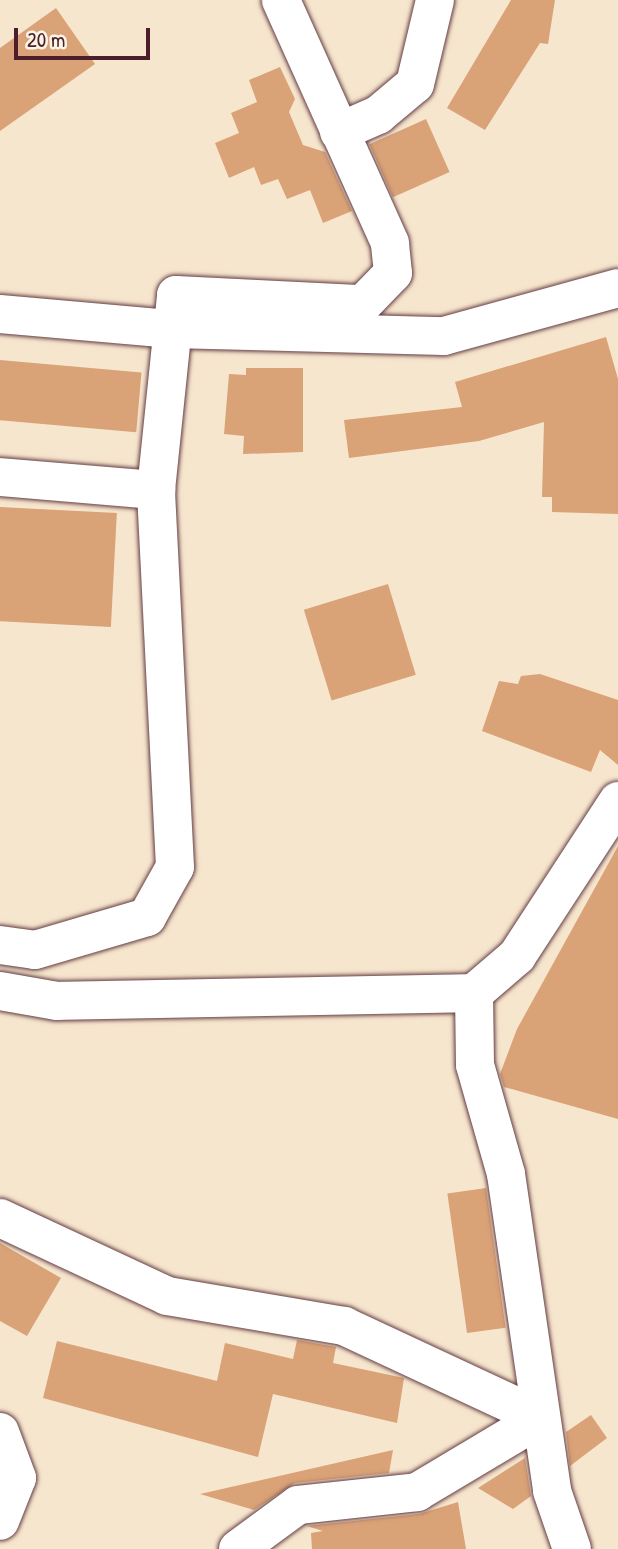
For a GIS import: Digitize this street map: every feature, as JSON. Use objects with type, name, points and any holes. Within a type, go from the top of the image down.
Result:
[{"type":"street","points":[[0,945],[35,950],[147,917],[175,867],[156,489],[176,295],[363,304],[393,274],[390,243],[281,0]]},
{"type":"street","points":[[339,132],[378,115],[415,84],[435,0]]},
{"type":"street","points":[[0,314],[173,329],[444,335],[618,288]]},
{"type":"street","points":[[0,477],[156,489]]},
{"type":"street","points":[[0,991],[57,1001],[474,993],[517,956],[615,810]]},
{"type":"street","points":[[474,993],[475,1065],[506,1174],[552,1491],[572,1549]]},
{"type":"street","points":[[0,1218],[167,1296],[344,1326],[541,1418]]},
{"type":"street","points":[[237,1549],[298,1504],[417,1492],[541,1418]]},
{"type":"street","points":[[0,1432],[17,1478],[0,1521]]},
{"type":"building","points":[[511,0],[555,0],[548,44],[540,43],[485,130],[447,108]]},
{"type":"building","points":[[56,8],[95,64],[0,131],[0,48]]},
{"type":"building","points":[[280,67],[295,99],[289,112],[303,145],[325,152],[352,211],[323,223],[310,190],[287,199],[278,179],[261,185],[254,167],[229,178],[215,143],[239,133],[231,113],[257,102],[249,80]]},
{"type":"building","points":[[426,119],[450,172],[393,197],[369,144]]},
{"type":"building","points":[[606,337],[618,379],[618,514],[552,512],[552,497],[542,497],[544,422],[479,441],[349,458],[344,420],[462,407],[455,382]]},
{"type":"building","points":[[0,360],[141,372],[136,432],[0,420]]},
{"type":"building","points":[[246,368],[303,368],[303,452],[243,454],[244,436],[224,434],[229,374],[246,375]]},
{"type":"building","points":[[0,507],[117,513],[111,627],[0,621]]},
{"type":"building","points":[[388,584],[416,675],[332,701],[304,610]]},
{"type":"building","points":[[540,674],[618,700],[618,765],[600,750],[591,772],[482,731],[499,681],[518,684],[521,676]]},
{"type":"building","points":[[618,846],[618,1119],[504,1087],[500,1074],[517,1029]]},
{"type":"building","points":[[486,1188],[506,1328],[467,1333],[447,1193]]},
{"type":"building","points":[[0,1243],[61,1278],[27,1336],[0,1321]]},
{"type":"building","points":[[297,1340],[336,1347],[333,1363],[404,1378],[397,1423],[273,1394],[258,1457],[43,1398],[57,1341],[217,1381],[225,1343],[293,1359]]},
{"type":"building","points":[[591,1415],[607,1438],[570,1466],[566,1432]]},
{"type":"building","points":[[393,1450],[389,1473],[295,1483],[254,1510],[200,1494]]},
{"type":"building","points":[[525,1458],[531,1496],[513,1509],[478,1488]]},
{"type":"building","points":[[458,1502],[466,1549],[312,1549],[311,1533],[323,1531],[307,1526],[419,1514]]}]
